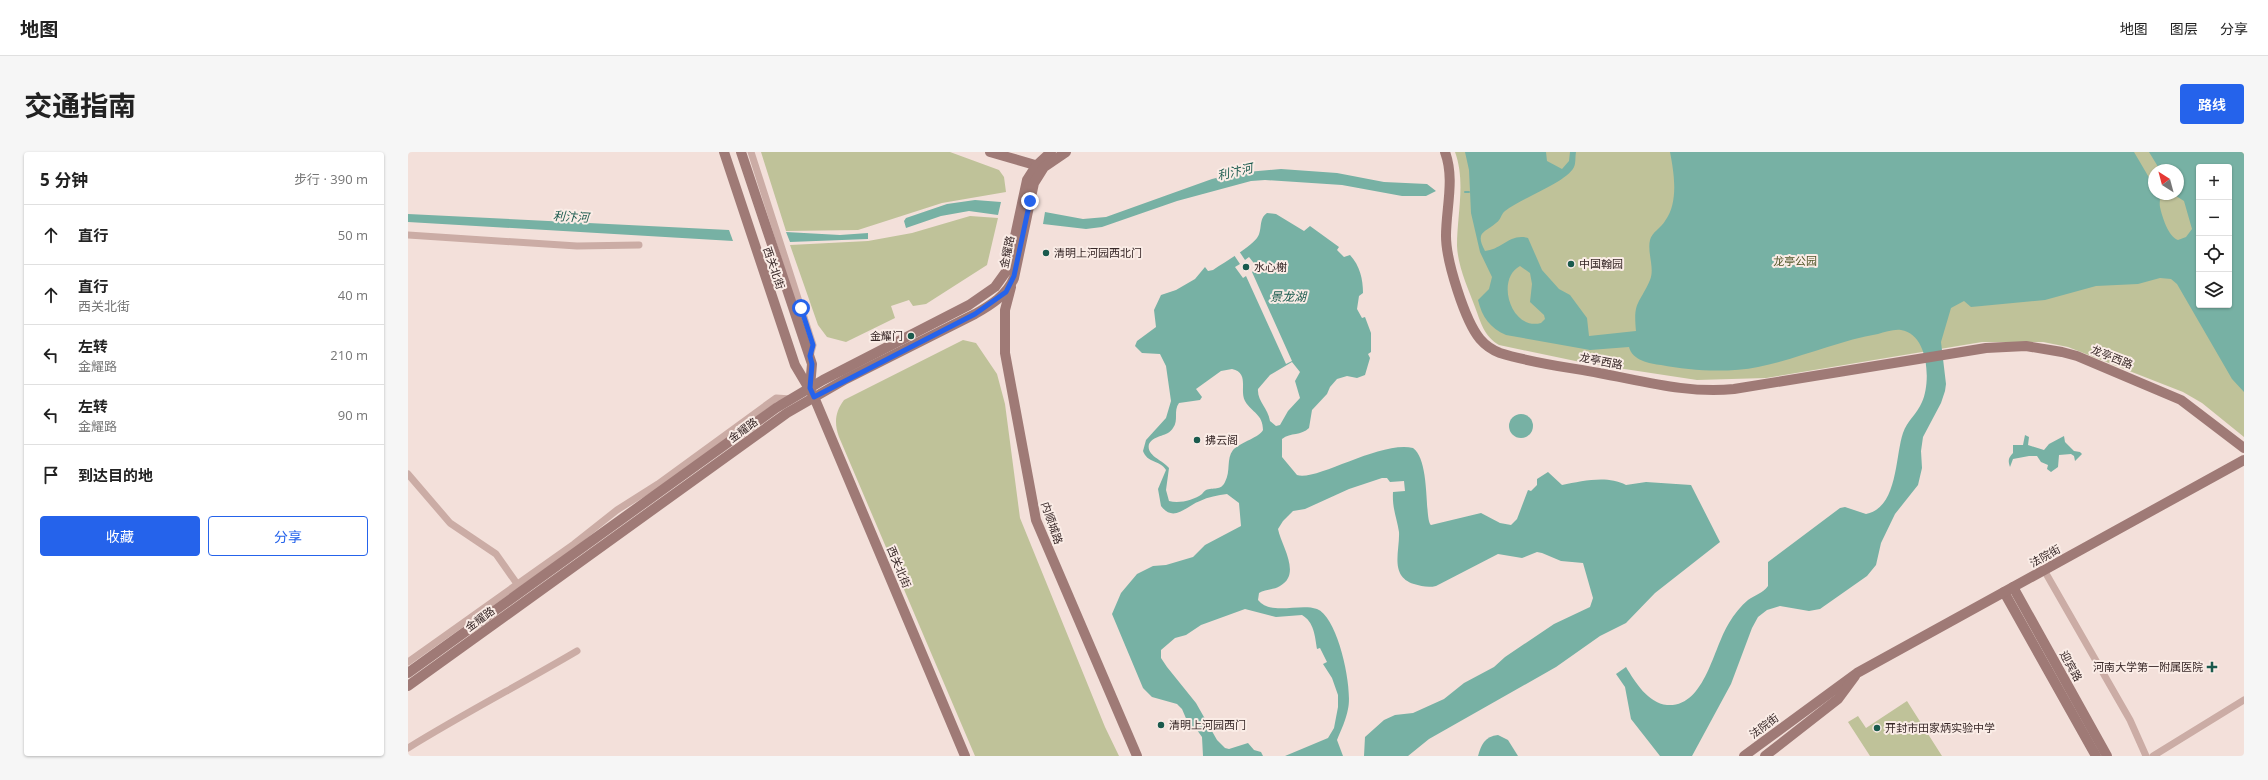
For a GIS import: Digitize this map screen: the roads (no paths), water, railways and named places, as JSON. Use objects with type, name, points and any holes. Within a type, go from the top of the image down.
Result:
[{"type":"street","name":"西关北街","points":[[724,152],[742,212],[795,364],[812,392],[965,756]]},
{"type":"street","name":"西关北街","points":[[741,152],[810,356],[812,364],[812,392]]},
{"type":"street","points":[[751,152],[813,345],[810,356]]},
{"type":"street","points":[[990,152],[1040,168],[1066,152]]},
{"type":"street","points":[[1040,168],[1051,152]]},
{"type":"street","name":"龙亭西路","points":[[1445,152],[1450,173],[1446,238],[1450,264],[1471,325],[1485,345],[1500,353],[1629,379],[1681,388],[1712,390],[1734,389],[1915,358],[1986,348],[2026,346],[2077,356],[2181,400],[2244,448]]},
{"type":"street","name":"金耀路","points":[[408,686],[787,414],[812,392],[969,305],[1002,280],[1008,269],[1027,180],[1040,168]]},
{"type":"street","name":"金耀路","points":[[408,673],[520,588],[791,399],[812,392],[975,314],[994,302],[1006,292],[1012,283],[1034,183],[1040,168]]},
{"type":"street","points":[[408,235],[577,246],[639,245]]},
{"type":"street","name":"内顺城路","points":[[1012,283],[1005,310],[1005,348],[1035,516],[1137,756]]},
{"type":"street","name":"法院街","points":[[1744,756],[1857,673],[2244,460]]},
{"type":"street","points":[[408,662],[520,588],[496,554],[450,523],[409,478]]},
{"type":"street","points":[[2044,570],[2130,720],[2146,756]]},
{"type":"street","name":"迎宾路","points":[[2013,587],[2107,756]]},
{"type":"street","name":"迎宾路","points":[[2004,592],[2096,756]]},
{"type":"street","points":[[408,748],[455,719],[504,694],[577,651]]},
{"type":"street","name":"法院街","points":[[1765,756],[1838,699],[1847,689],[1857,673]]},
{"type":"street","points":[[2153,756],[2244,700]]},
{"type":"water","name":"龙亭公园","points":[[1465,152],[1546,152],[1547,161],[1562,169],[1569,161],[1570,152],[1576,152],[1575,165],[1569,173],[1553,185],[1505,211],[1498,222],[1482,234],[1481,240],[1485,251],[1496,248],[1516,238],[1528,238],[1542,270],[1559,289],[1570,295],[1587,318],[1589,336],[1636,331],[1636,308],[1650,280],[1652,271],[1649,250],[1650,240],[1665,221],[1674,196],[1674,178],[1670,152],[2134,152],[2148,176],[2148,200],[2160,200],[2162,216],[2168,231],[2178,240],[2186,237],[2192,229],[2182,200],[2184,200],[2184,164],[2156,164],[2149,152],[2244,152],[2244,392],[2232,379],[2177,284],[2171,279],[2160,278],[2138,284],[2096,286],[2045,300],[1971,307],[1964,301],[1951,308],[1941,342],[1946,384],[1945,391],[1941,403],[1923,437],[1921,451],[1922,468],[1918,485],[1895,514],[1881,543],[1876,565],[1867,576],[1820,609],[1809,611],[1780,606],[1767,610],[1758,617],[1752,628],[1731,684],[1692,756],[1660,756],[1631,719],[1625,687],[1616,674],[1626,667],[1643,691],[1648,696],[1660,703],[1667,705],[1680,703],[1690,697],[1699,687],[1706,674],[1723,634],[1733,616],[1748,600],[1768,586],[1768,562],[1840,508],[1845,507],[1866,514],[1876,510],[1884,502],[1890,492],[1894,480],[1903,433],[1920,406],[1925,394],[1927,372],[1922,350],[1917,340],[1910,333],[1895,330],[1848,341],[1773,364],[1746,369],[1722,371],[1685,369],[1647,362],[1634,355],[1629,347],[1590,350],[1506,335],[1495,329],[1484,317],[1478,300],[1489,289],[1492,277],[1480,252],[1471,213],[1469,170]],"holes":[[[1520,266],[1530,273],[1532,284],[1530,302],[1544,315],[1545,319],[1541,323],[1530,323],[1522,319],[1515,312],[1510,302],[1508,292],[1512,273]]]},
{"type":"water","points":[[1281,169],[1337,173],[1384,182],[1427,184],[1436,191],[1426,196],[1402,196],[1342,185],[1265,180],[1251,181],[1177,201],[1102,227],[1086,229],[1043,224],[1045,212],[1083,219],[1106,217],[1212,179],[1236,173]]},
{"type":"water","points":[[975,200],[1001,202],[998,215],[969,211],[941,216],[906,228],[904,221],[906,218],[947,204]]},
{"type":"water","name":"景龙湖","points":[[1267,213],[1276,214],[1304,231],[1310,226],[1339,247],[1337,250],[1344,257],[1350,255],[1359,268],[1362,283],[1363,293],[1359,296],[1357,309],[1362,318],[1365,317],[1371,333],[1371,352],[1368,354],[1370,358],[1365,375],[1357,378],[1347,376],[1337,379],[1330,387],[1327,394],[1312,410],[1309,428],[1303,432],[1289,435],[1282,439],[1282,457],[1297,475],[1306,476],[1318,473],[1384,450],[1400,447],[1413,448],[1419,455],[1425,477],[1429,521],[1431,525],[1481,513],[1500,523],[1511,525],[1517,519],[1528,490],[1531,491],[1537,485],[1537,479],[1548,472],[1562,485],[1595,480],[1611,480],[1626,485],[1646,482],[1691,485],[1720,542],[1655,593],[1626,623],[1600,636],[1556,667],[1429,739],[1408,756],[1364,756],[1365,737],[1384,720],[1395,715],[1413,713],[1444,699],[1464,683],[1494,667],[1505,657],[1554,624],[1590,607],[1593,598],[1583,563],[1561,561],[1537,552],[1522,558],[1498,554],[1436,586],[1422,586],[1406,580],[1401,575],[1399,569],[1399,532],[1394,508],[1393,492],[1405,491],[1404,481],[1390,482],[1387,478],[1382,478],[1349,489],[1305,509],[1293,511],[1283,521],[1278,529],[1290,567],[1289,574],[1286,581],[1280,586],[1259,593],[1258,600],[1264,605],[1270,607],[1302,607],[1317,609],[1325,615],[1331,625],[1342,654],[1348,686],[1348,709],[1337,740],[1343,756],[1285,756],[1328,738],[1334,728],[1338,707],[1338,695],[1332,678],[1323,664],[1327,662],[1320,648],[1317,649],[1313,630],[1306,618],[1302,615],[1276,617],[1245,609],[1201,625],[1186,635],[1175,638],[1161,650],[1161,658],[1196,703],[1217,740],[1225,748],[1229,749],[1248,743],[1254,750],[1261,752],[1263,756],[1203,756],[1202,737],[1197,730],[1188,723],[1182,709],[1177,704],[1152,697],[1143,688],[1112,614],[1121,593],[1137,574],[1153,566],[1166,565],[1193,557],[1205,545],[1241,526],[1239,503],[1227,494],[1206,498],[1180,512],[1175,513],[1166,511],[1161,506],[1158,489],[1166,470],[1160,464],[1147,458],[1143,451],[1146,440],[1166,418],[1171,401],[1166,366],[1160,354],[1142,353],[1135,346],[1137,341],[1156,327],[1154,310],[1161,295],[1176,290],[1195,279],[1205,267],[1208,271],[1213,270],[1248,246],[1259,235],[1261,221]],"holes":[[[1292,362],[1300,372],[1295,381],[1300,398],[1288,411],[1280,425],[1276,426],[1270,421],[1259,397],[1258,389],[1270,375]],[[1232,369],[1241,374],[1243,382],[1243,397],[1261,420],[1263,430],[1261,433],[1233,450],[1230,457],[1227,478],[1221,487],[1206,490],[1191,500],[1177,502],[1169,501],[1166,490],[1169,468],[1152,455],[1149,444],[1155,439],[1171,431],[1176,422],[1176,409],[1179,403],[1200,400],[1202,397],[1196,389],[1221,371]]]},
{"type":"water","points":[[408,214],[729,230],[733,241],[408,222]]},
{"type":"water","points":[[786,232],[840,235],[868,233],[868,239],[790,242]]},
{"type":"water","points":[[1521,414],[1530,417],[1533,426],[1530,435],[1521,438],[1512,435],[1509,426],[1512,417]]},
{"type":"water","points":[[2025,435],[2029,437],[2028,445],[2044,450],[2049,444],[2064,436],[2065,442],[2074,451],[2082,454],[2075,461],[2074,456],[2071,454],[2059,455],[2058,467],[2051,472],[2047,469],[2048,465],[2041,462],[2037,456],[2013,459],[2010,467],[2009,460],[2013,453],[2013,445],[2023,445]]},
{"type":"water","points":[[1498,735],[1508,740],[1518,756],[1478,756],[1484,742],[1490,737]]},
{"type":"place","name":"清明上河园西北门","points":[[1046,253]]},
{"type":"place","name":"中国翰园","points":[[1571,264]]},
{"type":"place","name":"水心榭","points":[[1246,267]]},
{"type":"place","name":"金耀门","points":[[911,336]]},
{"type":"place","name":"拂云阁","points":[[1197,440]]},
{"type":"place","name":"河南大学第一附属医院","points":[[2212,667]]},
{"type":"place","name":"清明上河园西门","points":[[1161,725]]},
{"type":"place","name":"开封市田家炳实验中学","points":[[1877,728]]},
{"type":"water label","name":"利汴河","points":[[1235,172]]},
{"type":"water label","name":"利汴河","points":[[571,217]]}]
